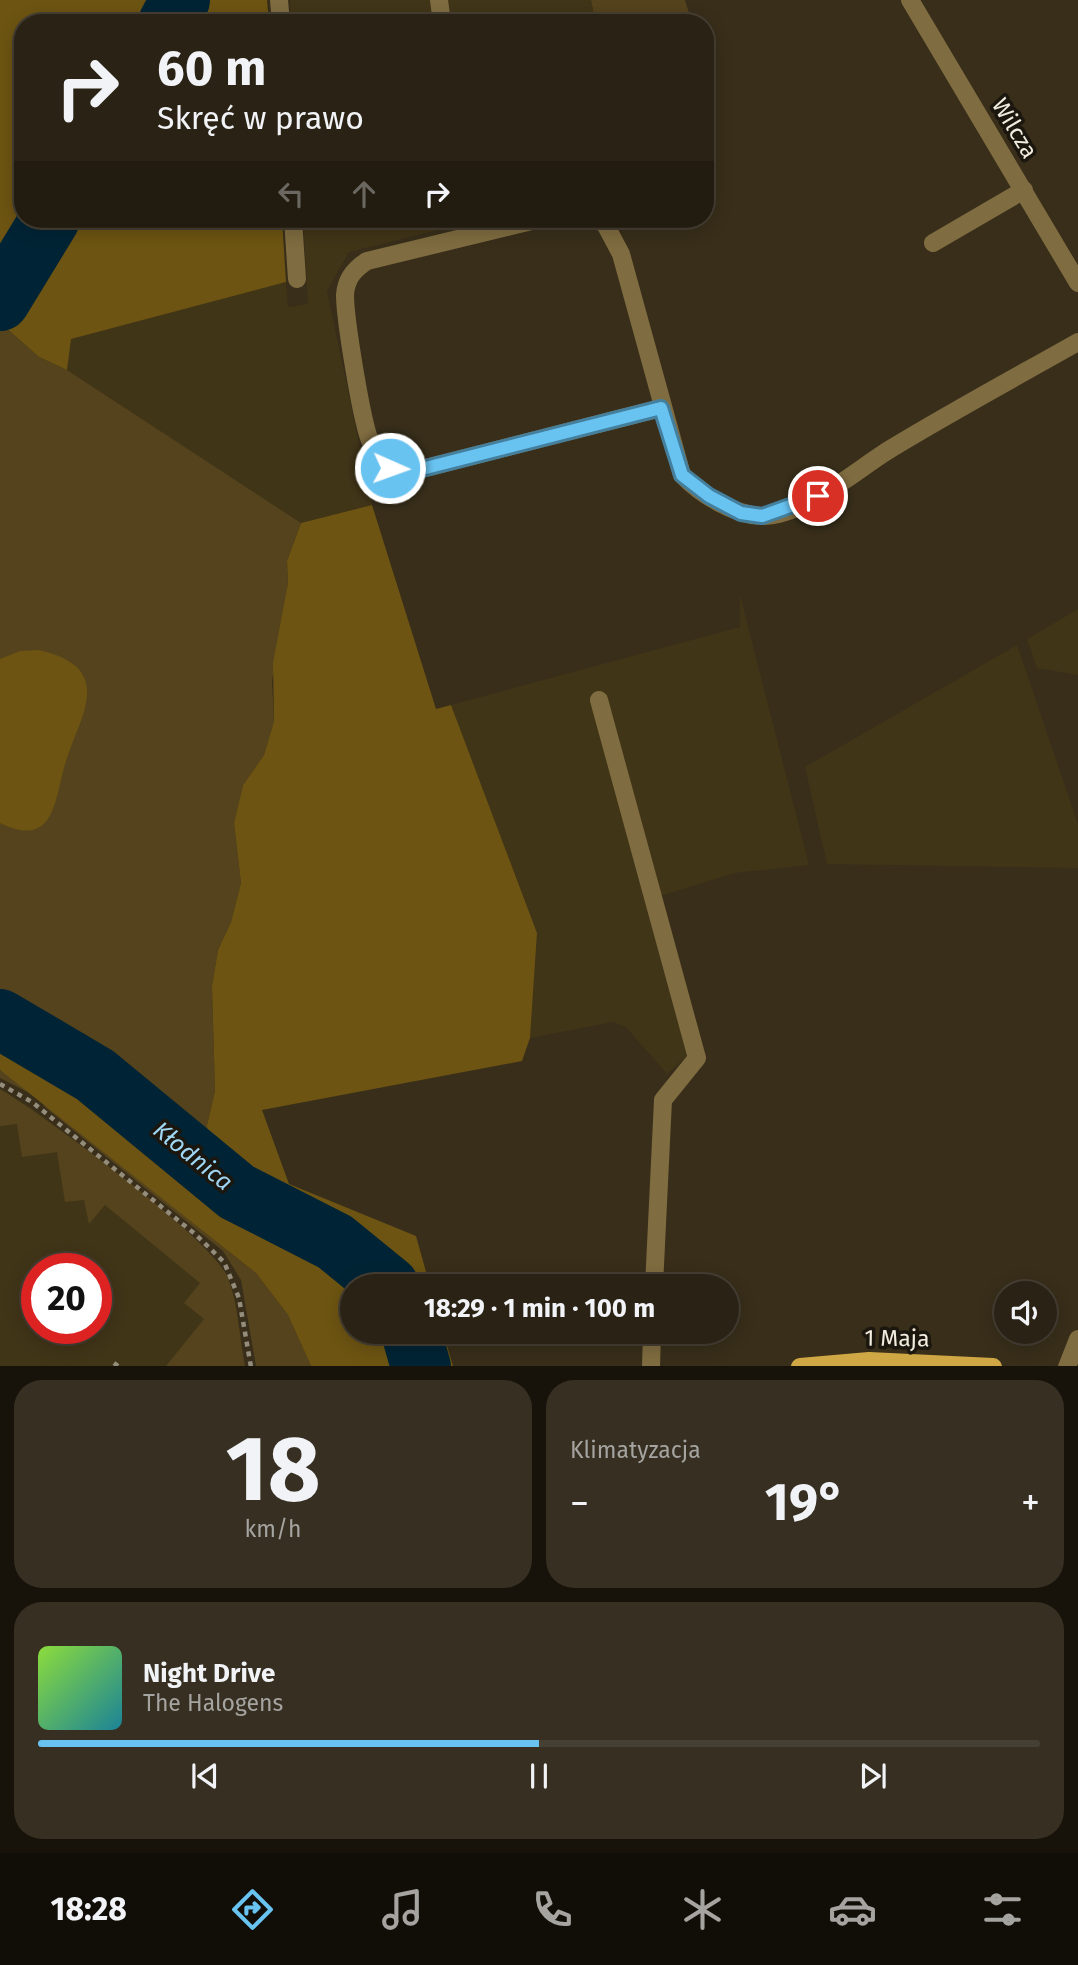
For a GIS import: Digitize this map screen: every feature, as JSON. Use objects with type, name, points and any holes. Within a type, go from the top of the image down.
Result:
[{"type":"main road","name":"1 Maja","points":[[823,1366],[952,1366]]},
{"type":"street","name":"Wilcza","points":[[909,0],[1078,283]]},
{"type":"street","points":[[933,243],[1024,190]]},
{"type":"street","points":[[293,228],[296,279]]},
{"type":"street","points":[[503,228],[367,261],[351,273],[345,295],[363,413],[370,442],[390,468],[406,473],[661,408]]},
{"type":"street","points":[[607,228],[621,254],[661,408],[682,475],[691,484],[741,513],[762,516],[818,496],[891,448],[1078,342]]},
{"type":"street","points":[[599,699],[697,1058],[663,1100],[655,1274]]},
{"type":"street","points":[[1067,1366],[1078,1339]]},
{"type":"street","points":[[651,1366],[652,1344]]},
{"type":"path","points":[[0,1084],[43,1111],[195,1234],[224,1262],[239,1298],[251,1366]]},
{"type":"shaded area","points":[[0,0],[146,0],[162,14],[14,14],[14,228],[34,228],[0,282]]},
{"type":"shaded area","points":[[184,0],[267,0],[268,14],[177,14]]},
{"type":"shaded area","points":[[290,0],[591,0],[594,14],[291,14]]},
{"type":"shaded area","points":[[591,0],[685,0],[689,14],[594,14]]},
{"type":"shaded area","points":[[54,228],[283,228],[286,282],[71,339],[67,370],[39,357],[4,326],[6,309]]},
{"type":"shaded area","points":[[304,228],[446,228],[349,252],[327,291],[372,505],[301,523],[67,370],[70,339],[286,282],[288,307],[308,304]]},
{"type":"shaded area","points":[[4,326],[39,357],[67,370],[301,523],[287,561],[288,583],[272,681],[274,721],[264,755],[243,785],[234,823],[241,883],[231,922],[218,950],[212,986],[215,1091],[207,1125],[213,1152],[143,1101],[107,1069],[0,1008],[0,330]]},
{"type":"shaded area","points":[[372,505],[436,709],[451,705],[537,933],[530,1038],[522,1061],[262,1110],[289,1184],[416,1236],[427,1274],[396,1274],[379,1255],[344,1227],[240,1178],[213,1152],[208,1139],[207,1125],[215,1091],[212,986],[218,950],[231,922],[241,883],[234,823],[243,785],[264,755],[274,721],[273,663],[288,583],[287,561],[301,523]]},
{"type":"shaded area","points":[[740,595],[809,865],[735,873],[647,900],[688,1055],[667,1074],[626,1027],[613,1022],[530,1038],[537,933],[451,705],[740,627]]},
{"type":"shaded area","points":[[1078,609],[1078,675],[1037,668],[1027,639]]},
{"type":"shaded area","points":[[1017,645],[1078,824],[1078,868],[827,864],[805,767]]},
{"type":"shaded area","points":[[39,650],[63,658],[78,668],[85,681],[87,695],[50,816],[42,825],[32,830],[18,830],[0,823],[0,659],[20,651]]},
{"type":"shaded area","points":[[0,1032],[92,1092],[253,1225],[312,1257],[340,1279],[340,1344],[393,1344],[403,1366],[311,1366],[288,1315],[256,1273],[0,1070]]},
{"type":"shaded area","points":[[0,1070],[37,1097],[0,1078]]},
{"type":"shaded area","points":[[0,1089],[32,1108],[179,1225],[220,1264],[235,1299],[245,1366],[0,1366]]},
{"type":"shaded area","points":[[0,1089],[51,1123],[124,1178],[161,1208],[216,1260],[232,1289],[245,1366],[166,1366],[204,1319],[184,1303],[200,1283],[105,1205],[89,1224],[84,1200],[65,1202],[57,1152],[22,1157],[17,1124],[0,1126]]},
{"type":"shaded area","points":[[37,1097],[256,1273],[288,1315],[311,1366],[256,1366],[241,1280],[223,1251],[46,1108]]},
{"type":"shaded area","points":[[447,1344],[453,1366],[443,1366],[429,1345]]},
{"type":"waterway","name":"Kłodnica","points":[[173,14],[180,0]]},
{"type":"waterway","name":"Kłodnica","points":[[0,301],[45,228]]},
{"type":"waterway","name":"Kłodnica","points":[[0,1019],[95,1075],[237,1192],[335,1242],[374,1274]]},
{"type":"waterway","name":"Kłodnica","points":[[414,1344],[421,1366]]},
{"type":"route","points":[[390,468],[406,473],[661,408],[682,475],[709,496],[741,513],[762,516],[818,496]]}]
